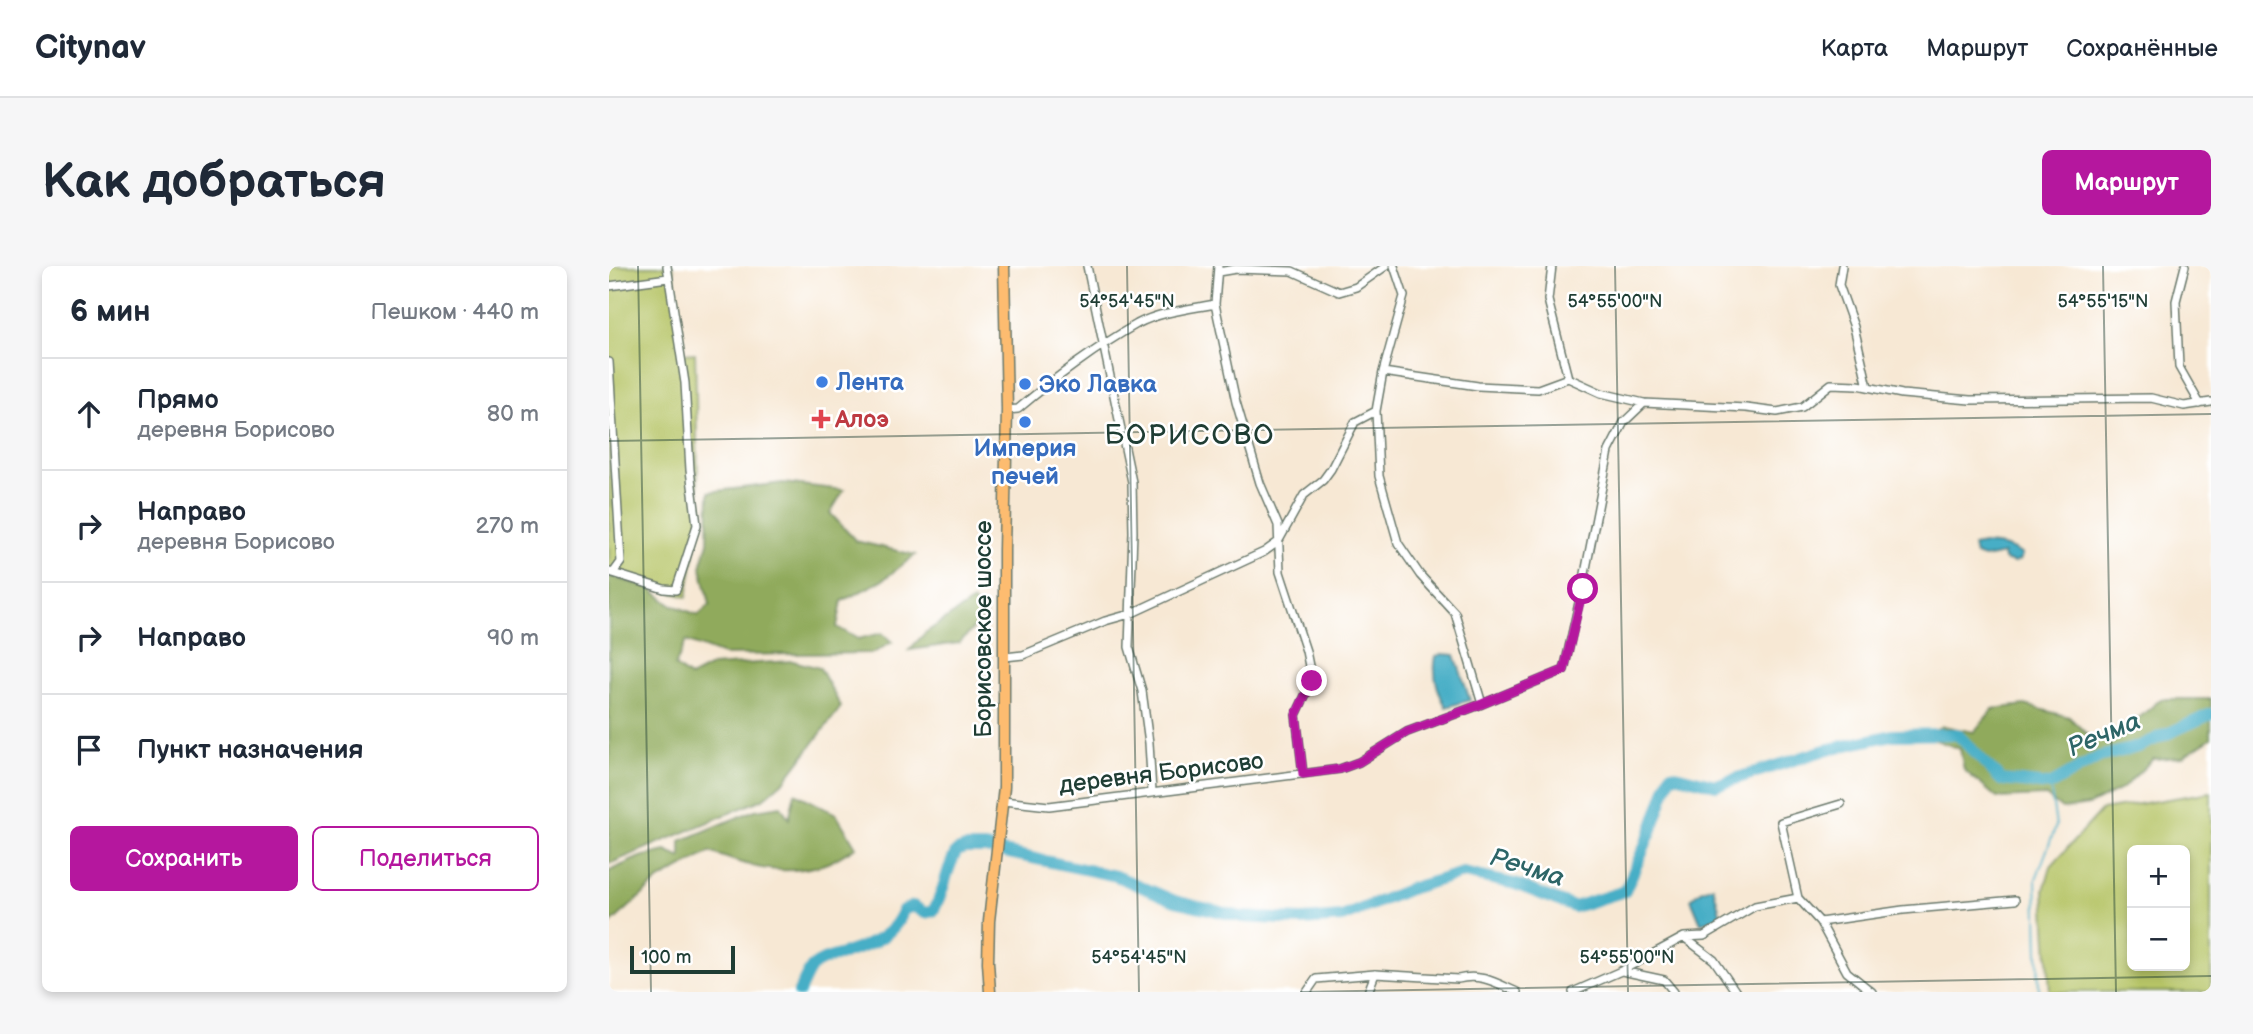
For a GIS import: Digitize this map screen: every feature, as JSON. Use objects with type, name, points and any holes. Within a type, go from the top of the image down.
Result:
[{"type":"main road","name":"Борисовское шоссе","points":[[989,992],[988,947],[1003,801],[1007,410],[1004,266]]},
{"type":"street","points":[[609,362],[621,562],[611,572],[664,589],[676,590],[697,526],[690,470],[685,383],[667,266]]},
{"type":"street","points":[[1087,266],[1132,482],[1129,647],[1142,691],[1152,792]]},
{"type":"street","points":[[1303,774],[1296,715],[1312,681],[1306,651],[1280,572],[1278,525],[1261,483],[1236,402],[1215,304],[1218,269],[1292,271],[1339,292],[1356,287],[1386,266]]},
{"type":"street","points":[[1394,266],[1403,296],[1376,411],[1379,476],[1398,543],[1420,575],[1455,614],[1482,704]]},
{"type":"street","points":[[1552,266],[1548,300],[1567,378]]},
{"type":"street","points":[[1842,266],[1839,285],[1854,327],[1868,387]]},
{"type":"street","points":[[2185,266],[2176,301],[2179,367],[2200,404]]},
{"type":"street","points":[[609,286],[669,278]]},
{"type":"street","points":[[1007,410],[1018,409],[1138,324],[1168,312],[1215,304]]},
{"type":"street","points":[[1383,372],[1478,386],[1538,389],[1567,378],[1601,393],[1644,403],[1777,412],[1802,407],[1831,384],[1970,400],[2151,398],[2183,406],[2211,402]]},
{"type":"street","name":"деревня Борисово","points":[[1003,801],[1049,806],[1340,769],[1359,762],[1407,732],[1564,670],[1609,451],[1624,422],[1644,403]]},
{"type":"street","points":[[1005,657],[1023,655],[1105,621],[1130,614],[1264,552],[1279,542],[1304,495],[1323,480],[1355,422],[1376,411]]},
{"type":"street","points":[[1841,804],[1781,822],[1798,898],[1820,922],[1847,972],[1872,992]]},
{"type":"street","points":[[1573,992],[1621,971],[1684,937],[1704,936],[1755,906],[1798,898]]},
{"type":"street","points":[[1820,922],[1915,909],[2015,900]]},
{"type":"street","points":[[1684,937],[1714,960],[1736,992]]},
{"type":"street","points":[[1621,971],[1664,980],[1674,992]]},
{"type":"street","points":[[1368,992],[1375,974]]},
{"type":"street","points":[[1307,992],[1316,979],[1375,974],[1458,979],[1485,977],[1517,992]]},
{"type":"green space","points":[[609,266],[673,266],[682,354],[695,353],[699,528],[687,597],[609,574]]},
{"type":"green space","points":[[783,483],[844,490],[830,513],[856,541],[915,555],[883,580],[842,601],[837,627],[858,639],[882,633],[892,642],[873,653],[723,655],[686,641],[675,666],[690,677],[711,666],[793,661],[820,668],[841,707],[785,780],[763,799],[609,864],[609,576],[650,588],[670,604],[698,615],[710,604],[701,567],[708,542],[709,492]]},
{"type":"green space","points":[[973,601],[986,616],[959,643],[909,650],[925,633]]},
{"type":"green space","points":[[2161,699],[2211,699],[2211,738],[2182,757],[2153,759],[2123,788],[2089,805],[2062,809],[2046,796],[1997,798],[1964,770],[1960,749],[1922,735],[1943,726],[1974,732],[1993,709],[2025,705],[2069,717],[2093,740],[2127,728]]},
{"type":"green space","points":[[2211,792],[2211,992],[2050,992],[2044,890],[2051,866],[2102,810]]},
{"type":"green space","points":[[795,793],[836,814],[856,847],[826,864],[792,870],[765,869],[710,852],[659,880],[609,925],[609,871],[640,857],[666,851],[681,858],[681,841],[755,810],[781,806],[789,819]]},
{"type":"water","points":[[1983,544],[2009,548],[2022,555],[2020,560],[2014,563],[2004,560],[2003,554],[1984,558],[1975,555],[1973,546]]},
{"type":"water","points":[[1455,655],[1470,700],[1446,707],[1435,676],[1436,656]]},
{"type":"water","points":[[1713,886],[1721,916],[1701,923],[1691,899],[1700,891]]},
{"type":"waterway","name":"Речма","points":[[799,992],[812,967],[865,946],[889,932],[903,910],[913,906],[925,913],[933,911],[953,858],[957,851],[965,848],[985,848],[1116,876],[1175,901],[1242,917],[1302,920],[1342,917],[1412,888],[1463,873],[1515,884],[1574,907],[1625,891],[1652,829],[1671,774],[1716,785],[1825,750],[1892,735],[1957,734],[2001,780],[2050,785],[2099,757],[2138,747],[2211,714]]},
{"type":"waterway","points":[[2039,992],[2036,879],[2056,826],[2050,785]]},
{"type":"place","name":"Лента","points":[[822,382]]},
{"type":"place","name":"Эко Лавка","points":[[1025,384]]},
{"type":"place","name":"Алоэ","points":[[821,419]]},
{"type":"place","name":"Империя печей","points":[[1025,422]]},
{"type":"district","name":"БОРИСОВО","points":[[1190,435]]},
{"type":"route","points":[[1312,681],[1296,715],[1303,774],[1340,769],[1359,762],[1407,732],[1564,670],[1583,589]]}]
